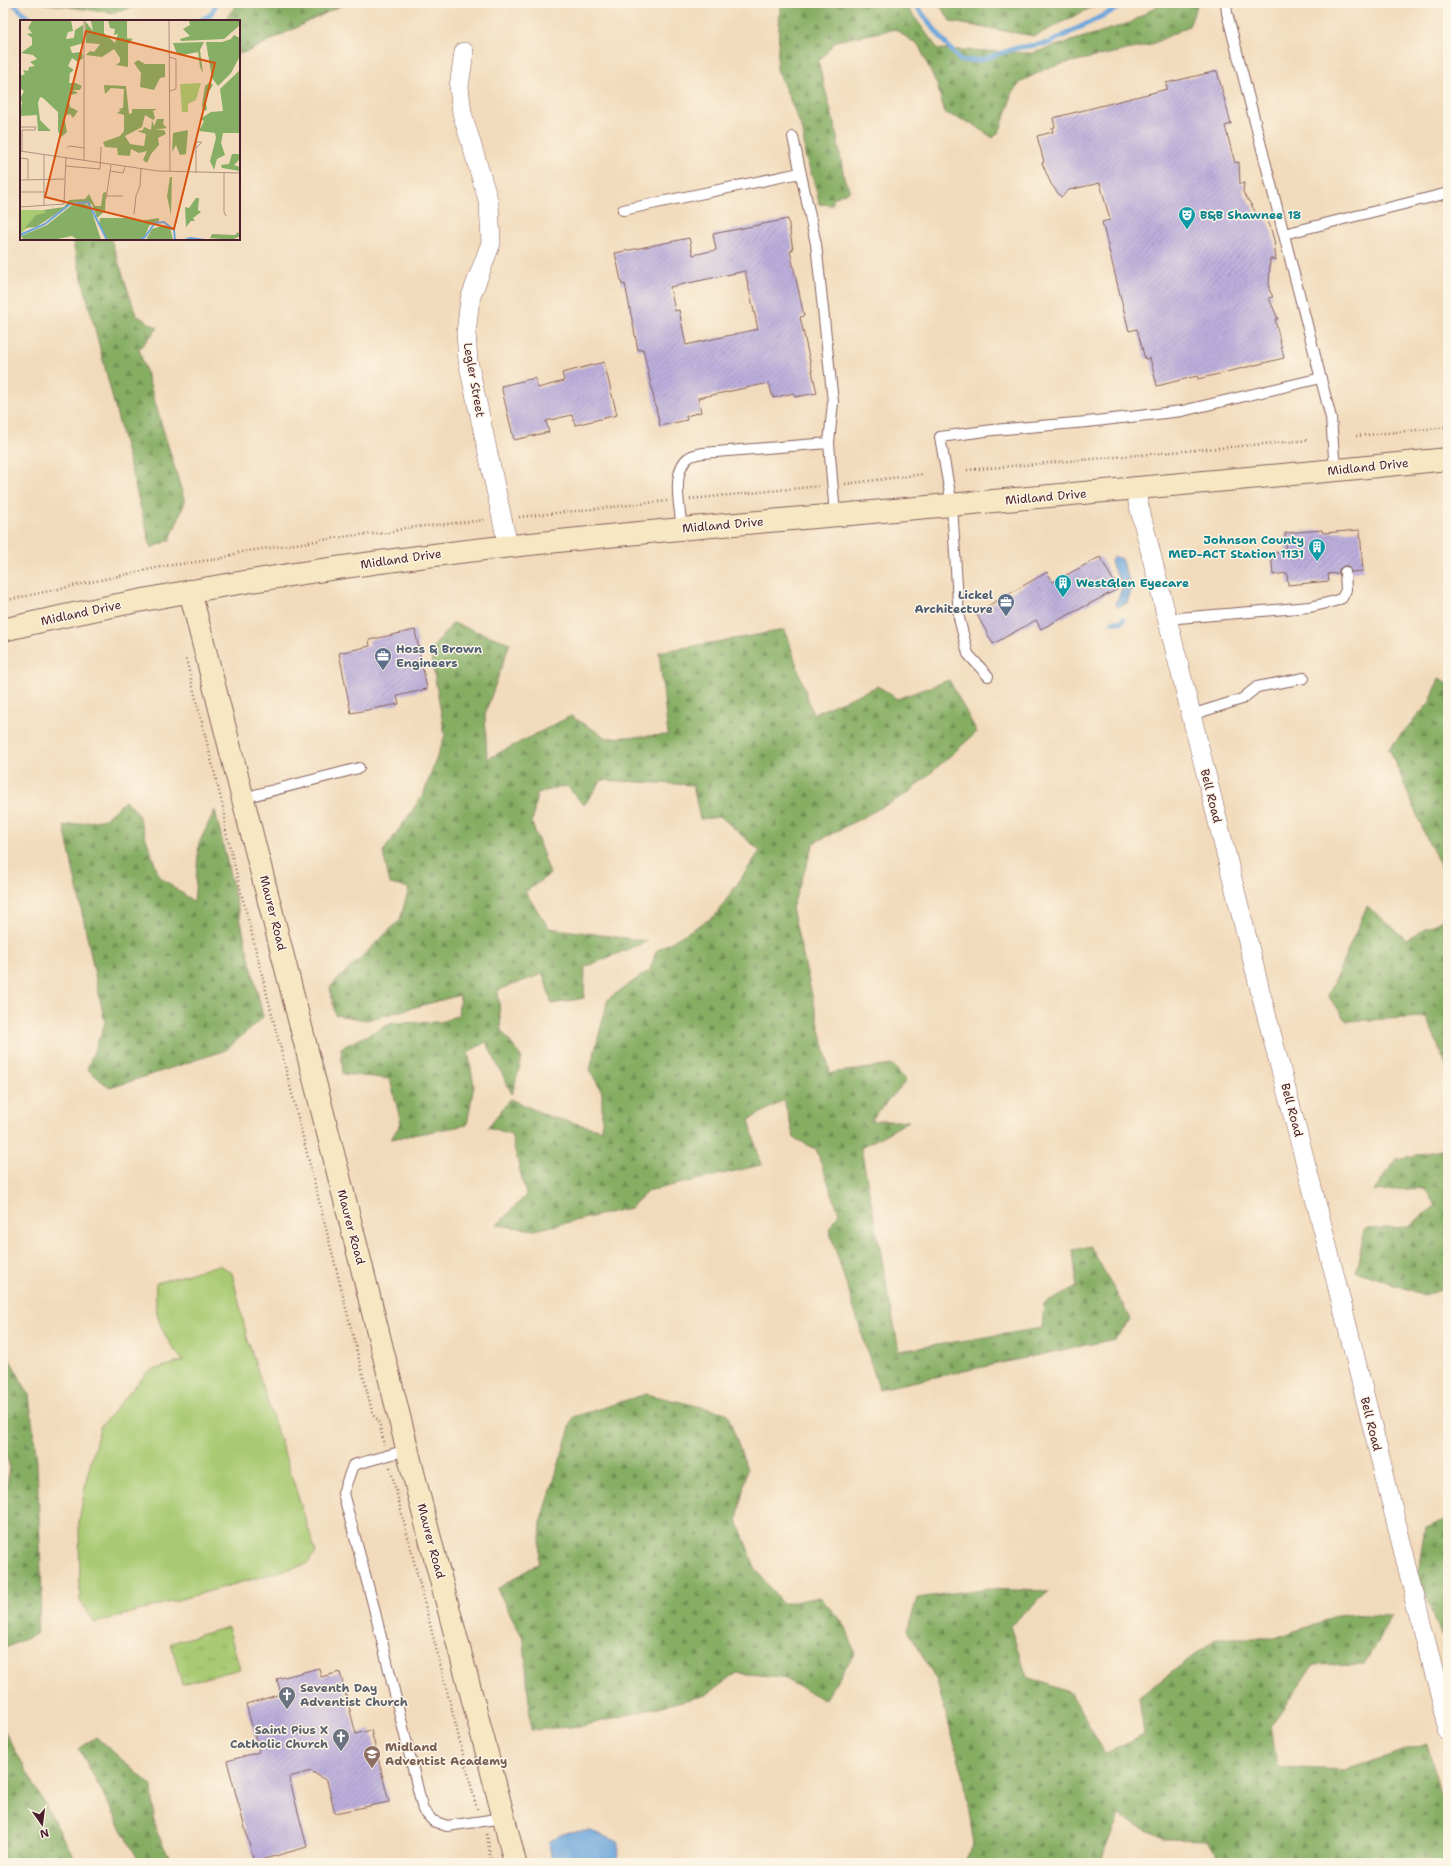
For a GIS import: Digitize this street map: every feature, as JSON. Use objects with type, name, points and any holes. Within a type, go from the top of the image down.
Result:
[{"type":"main road","name":"Midland Drive","points":[[3,630],[190,591],[317,570],[508,546],[682,528],[1135,490],[1448,460]]},
{"type":"main road","name":"Maurer Road","points":[[190,591],[407,1450],[504,1818],[514,1863]]},
{"type":"street","name":"Legler Street","points":[[464,52],[459,87],[462,113],[489,203],[491,244],[470,299],[466,333],[468,361],[508,546]]},
{"type":"street","name":"Bell Road","points":[[1135,490],[1166,619],[1264,1006],[1322,1225],[1448,1730]]},
{"type":"lane","points":[[1226,3],[1227,13],[1331,418],[1335,470]]},
{"type":"lane","points":[[793,137],[817,252],[833,402],[829,443],[835,515]]},
{"type":"lane","points":[[623,210],[800,173]]},
{"type":"lane","points":[[1284,234],[1448,193]]},
{"type":"lane","points":[[988,676],[968,654],[962,636],[959,618],[952,505],[940,437],[993,430],[1087,422],[1182,411],[1321,378]]},
{"type":"lane","points":[[682,528],[678,486],[680,469],[688,458],[703,452],[829,443]]},
{"type":"lane","points":[[1166,619],[1310,607],[1336,601],[1342,598],[1346,590],[1344,572]]},
{"type":"lane","points":[[1191,715],[1242,699],[1257,687],[1304,678]]},
{"type":"lane","points":[[243,798],[359,768]]},
{"type":"lane","points":[[407,1450],[353,1466],[343,1493],[373,1604],[423,1810],[433,1821],[447,1826],[504,1818]]},
{"type":"path","points":[[1356,436],[1448,427]]},
{"type":"path","points":[[968,470],[1310,440]]},
{"type":"path","points":[[3,601],[165,566],[219,559],[241,552],[356,534],[389,533],[405,528],[833,485],[924,474]]},
{"type":"path","points":[[185,656],[225,815],[225,828],[373,1415],[378,1421],[480,1821],[487,1835],[492,1863]]},
{"type":"green space","points":[[41,3],[143,3],[114,13]]},
{"type":"green space","points":[[238,3],[346,3],[251,50],[240,54],[240,20],[225,20]]},
{"type":"green space","points":[[787,3],[904,3],[938,49],[1032,53],[1130,23],[1162,3],[1198,3],[1189,26],[1150,45],[1045,69],[1022,81],[1011,94],[1009,106],[999,132],[993,138],[973,124],[945,113],[937,85],[919,46],[895,29],[836,41],[818,62],[836,131],[844,178],[850,191],[834,198],[832,205],[819,204],[817,192],[805,155],[803,131],[777,69],[780,9]]},
{"type":"green space","points":[[938,3],[1100,3],[1035,36],[951,22]]},
{"type":"green space","points":[[72,240],[111,240],[136,315],[158,328],[139,349],[185,502],[170,540],[151,548]]},
{"type":"green space","points":[[453,623],[510,643],[485,714],[487,759],[571,716],[607,738],[668,735],[659,652],[785,630],[813,714],[878,686],[897,699],[949,680],[977,732],[907,794],[814,843],[792,908],[830,1073],[893,1065],[906,1081],[870,1121],[909,1121],[861,1148],[899,1351],[1042,1328],[1044,1304],[1077,1287],[1073,1250],[1090,1246],[1131,1319],[1115,1339],[879,1389],[829,1229],[839,1213],[816,1149],[794,1138],[784,1100],[749,1120],[761,1165],[648,1191],[630,1208],[535,1230],[497,1225],[526,1195],[511,1134],[488,1127],[510,1099],[551,1117],[602,1130],[602,1092],[590,1070],[608,999],[650,970],[656,951],[715,916],[760,851],[721,817],[700,819],[693,785],[602,780],[584,805],[567,786],[537,793],[532,823],[550,874],[525,892],[549,928],[648,941],[585,967],[584,998],[552,1004],[543,974],[498,990],[501,1030],[522,1058],[512,1094],[486,1042],[468,1052],[474,1085],[467,1125],[391,1139],[401,1123],[390,1079],[343,1074],[341,1048],[392,1023],[441,1022],[458,1015],[460,995],[367,1020],[335,1015],[330,987],[400,920],[409,888],[390,884],[383,852],[423,795],[445,735],[430,651]]},
{"type":"green space","points":[[1439,678],[1448,683],[1448,880],[1427,839],[1389,748],[1430,702]]},
{"type":"green space","points":[[125,801],[137,812],[159,876],[194,902],[199,843],[215,810],[263,1017],[226,1050],[110,1088],[87,1069],[105,1023],[64,826],[105,819]]},
{"type":"green space","points":[[1367,906],[1406,939],[1448,917],[1448,1070],[1426,1017],[1347,1021],[1328,996]]},
{"type":"green space","points":[[1448,1070],[1448,1288],[1424,1295],[1356,1271],[1365,1229],[1408,1227],[1435,1206],[1425,1188],[1374,1191],[1397,1159],[1446,1149]]},
{"type":"green space","points":[[219,1265],[232,1273],[248,1341],[316,1552],[307,1564],[95,1623],[80,1601],[79,1521],[87,1476],[100,1427],[148,1371],[183,1361],[164,1334],[160,1325],[156,1306],[156,1283]]},
{"type":"green space","points":[[3,1347],[29,1395],[37,1462],[42,1598],[36,1634],[3,1649],[3,1504],[10,1468],[3,1446]]},
{"type":"green space","points":[[646,1394],[727,1413],[747,1469],[737,1520],[755,1568],[782,1604],[820,1597],[846,1627],[855,1653],[824,1700],[781,1677],[737,1673],[706,1695],[582,1726],[531,1730],[524,1640],[497,1589],[539,1563],[541,1523],[573,1417]]},
{"type":"green space","points":[[1448,1518],[1448,1635],[1441,1635],[1418,1574],[1425,1527]]},
{"type":"green space","points":[[982,1589],[1048,1591],[1010,1626],[1027,1677],[1071,1693],[1105,1754],[1144,1735],[1139,1697],[1217,1638],[1275,1638],[1344,1614],[1393,1616],[1365,1664],[1314,1665],[1271,1725],[1277,1767],[1345,1770],[1427,1743],[1448,1819],[1448,1863],[1221,1863],[1208,1840],[1164,1839],[1119,1816],[1100,1863],[962,1863],[974,1845],[964,1778],[936,1679],[908,1630],[917,1598]]},
{"type":"green space","points":[[228,1627],[240,1669],[182,1684],[171,1643]]},
{"type":"green space","points":[[3,1728],[77,1863],[3,1863]]},
{"type":"green space","points":[[96,1737],[152,1786],[155,1828],[172,1863],[140,1863],[79,1749]]},
{"type":"water","points":[[1114,556],[1121,559],[1132,588],[1127,603],[1117,607],[1115,603],[1120,595],[1122,585],[1113,567],[1111,559]]},
{"type":"water","points":[[591,1831],[619,1842],[616,1863],[552,1863],[549,1842],[554,1838],[568,1832]]},
{"type":"building","name":"B&B Shawnee 18","points":[[1217,71],[1231,124],[1225,126],[1235,163],[1239,162],[1240,184],[1244,183],[1243,192],[1260,219],[1264,214],[1270,226],[1274,240],[1276,260],[1270,258],[1269,289],[1273,297],[1269,298],[1278,319],[1275,319],[1284,358],[1198,379],[1197,376],[1157,386],[1150,358],[1145,359],[1137,329],[1129,331],[1102,222],[1110,220],[1100,183],[1069,190],[1061,197],[1051,184],[1042,163],[1044,162],[1037,136],[1053,132],[1052,128],[1055,127],[1053,118],[1167,89],[1166,83]]},
{"type":"building","points":[[788,219],[793,250],[790,251],[804,316],[800,317],[817,393],[795,397],[794,393],[773,398],[769,383],[698,398],[701,412],[686,416],[687,420],[660,426],[643,349],[638,350],[625,284],[622,285],[615,253],[689,238],[693,255],[716,250],[713,234]],"holes":[[[745,271],[758,329],[686,345],[679,310],[675,311],[670,287]]]},
{"type":"building","points":[[604,362],[617,415],[575,425],[572,415],[546,421],[549,432],[514,440],[501,386],[535,378],[538,388],[564,381],[562,373]]},
{"type":"building","name":"Johnson County MED-ACT Station 1131","points":[[1322,530],[1323,533],[1360,530],[1363,571],[1351,572],[1348,566],[1344,566],[1339,569],[1339,573],[1328,574],[1329,581],[1288,585],[1287,573],[1273,575],[1271,553],[1286,552],[1285,533]]},
{"type":"building","name":"WestGlen Eyecare","points":[[1100,557],[1118,589],[1041,629],[1036,620],[993,644],[976,613],[1047,572],[1053,582]]},
{"type":"building","name":"Hoss & Brown Engineers","points":[[415,630],[427,689],[397,696],[399,704],[351,713],[339,653],[370,646],[369,640]]},
{"type":"building","points":[[319,1668],[321,1677],[340,1672],[356,1734],[371,1730],[389,1802],[335,1813],[327,1781],[311,1771],[289,1777],[307,1847],[254,1862],[227,1761],[259,1752],[246,1704],[281,1694],[277,1679]]},
{"type":"waterway","points":[[13,3],[30,20]]},
{"type":"waterway","points":[[201,20],[210,15],[217,3]]},
{"type":"waterway","points":[[914,3],[961,61],[981,60],[1016,48],[1049,43],[1128,3]]},
{"type":"waterway","points":[[1113,622],[1122,622],[1123,619]]},
{"type":"place","name":"B&B Shawnee 18","points":[[1187,230]]},
{"type":"place","name":"Johnson County MED-ACT Station 1131","points":[[1317,562]]},
{"type":"place","name":"WestGlen Eyecare","points":[[1063,598]]},
{"type":"place","name":"Lickel Architecture","points":[[1006,617]]},
{"type":"place","name":"Hoss & Brown Engineers","points":[[383,671]]},
{"type":"place","name":"Seventh Day Adventist Church","points":[[287,1710]]},
{"type":"place","name":"Saint Pius X Catholic Church","points":[[341,1752]]},
{"type":"place","name":"Midland Adventist Academy","points":[[372,1769]]}]
